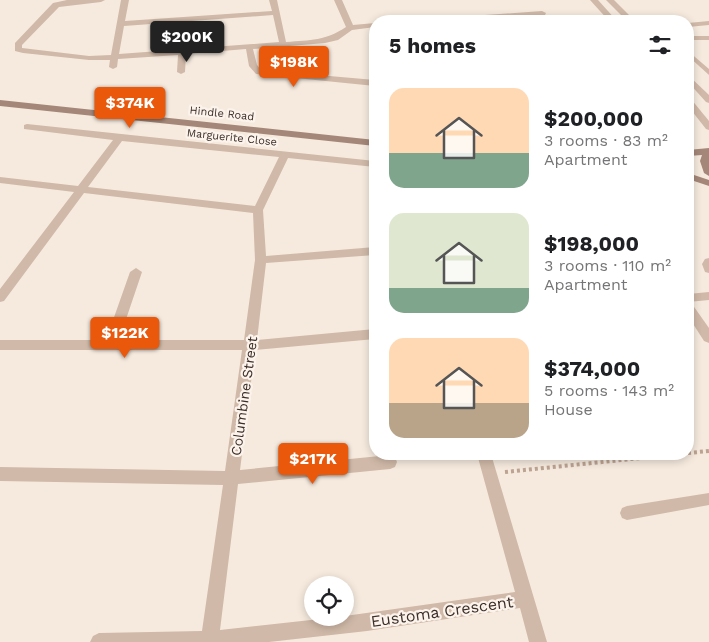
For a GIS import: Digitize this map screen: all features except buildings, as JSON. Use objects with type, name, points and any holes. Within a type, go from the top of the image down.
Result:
[{"type":"main road","name":"Hindle Road","points":[[0,103],[369,142]]},
{"type":"main road","name":"Hindle Road","points":[[262,130],[369,134]]},
{"type":"main road","points":[[694,152],[708,151],[705,161],[709,173]]},
{"type":"main road","points":[[694,178],[709,183]]},
{"type":"street","points":[[101,0],[68,2],[56,6],[18,45],[18,49],[89,58],[114,57],[330,40],[350,28],[369,26]]},
{"type":"street","points":[[112,67],[125,0]]},
{"type":"street","points":[[273,0],[283,44]]},
{"type":"street","points":[[338,0],[350,28]]},
{"type":"street","points":[[594,0],[608,15]]},
{"type":"street","points":[[610,0],[625,15]]},
{"type":"street","points":[[121,24],[276,13]]},
{"type":"street","points":[[532,15],[542,14]]},
{"type":"street","points":[[694,24],[709,23]]},
{"type":"street","points":[[249,47],[253,66],[259,72],[369,82]]},
{"type":"street","points":[[181,72],[182,52]]},
{"type":"street","points":[[694,84],[709,100]]},
{"type":"street","points":[[694,108],[709,127]]},
{"type":"street","name":"Marguerite Close","points":[[27,127],[369,163]]},
{"type":"street","points":[[0,298],[118,138]]},
{"type":"street","name":"Columbine Street","points":[[209,641],[233,478],[261,260],[258,210],[285,155]]},
{"type":"street","points":[[0,180],[258,210]]},
{"type":"street","points":[[261,260],[369,251]]},
{"type":"street","points":[[111,345],[136,272]]},
{"type":"street","points":[[694,315],[707,331]]},
{"type":"street","points":[[0,345],[270,345],[369,335]]},
{"type":"street","name":"Eustoma Crescent","points":[[486,460],[538,642]]},
{"type":"street","points":[[0,474],[233,478],[390,462]]},
{"type":"street","name":"Eustoma Crescent","points":[[99,642],[209,641],[367,622],[525,599]]},
{"type":"lane","points":[[694,38],[709,38]]},
{"type":"lane","points":[[694,59],[709,74]]},
{"type":"lane","points":[[709,262],[707,264],[709,269]]},
{"type":"lane","points":[[694,297],[709,296]]},
{"type":"lane","points":[[627,513],[709,499]]},
{"type":"path","points":[[694,452],[709,451]]},
{"type":"path","points":[[490,474],[623,460]]}]
